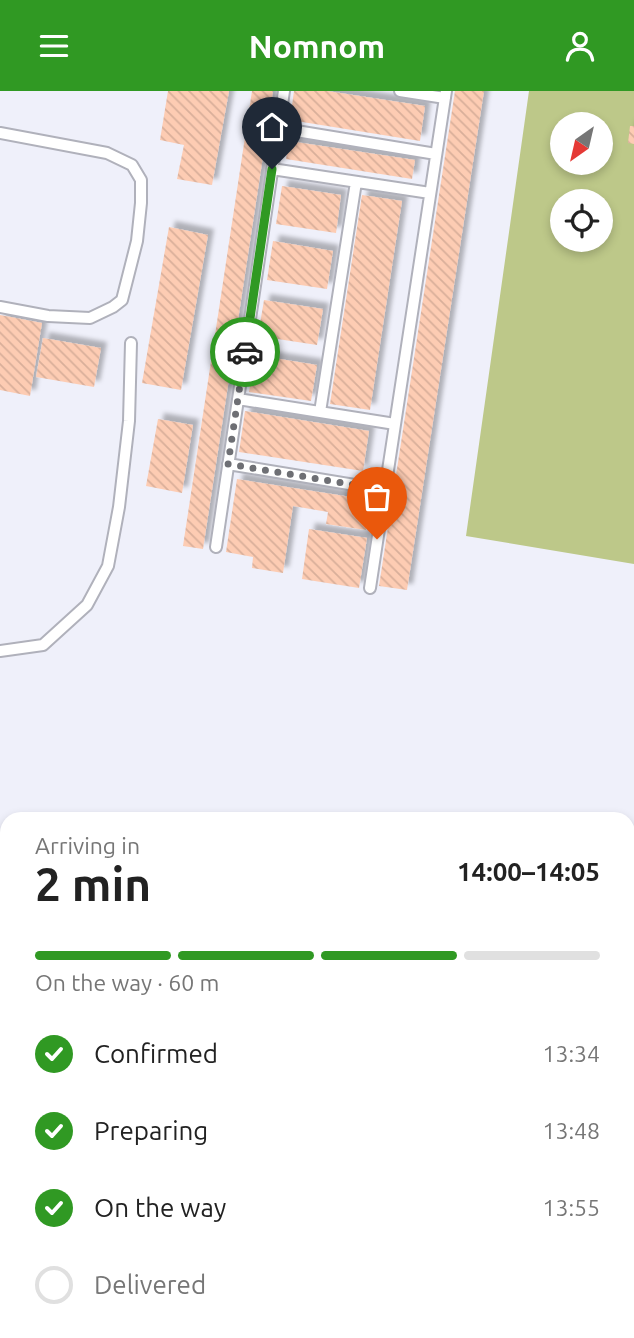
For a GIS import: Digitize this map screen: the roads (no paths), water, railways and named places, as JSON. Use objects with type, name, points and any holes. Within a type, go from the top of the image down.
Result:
[{"type":"lane","points":[[216,547],[284,91]]},
{"type":"lane","points":[[370,588],[446,95],[400,91]]},
{"type":"lane","points":[[278,128],[436,154]]},
{"type":"lane","points":[[0,133],[107,153],[132,165],[141,180],[137,241],[122,300],[90,318],[48,316],[0,307]]},
{"type":"lane","points":[[272,169],[430,193]]},
{"type":"lane","points":[[320,412],[356,182]]},
{"type":"lane","points":[[0,651],[43,645],[86,605],[108,566],[119,507],[128,433],[131,342]]},
{"type":"lane","points":[[238,399],[395,424]]},
{"type":"lane","points":[[228,464],[385,490]]}]
